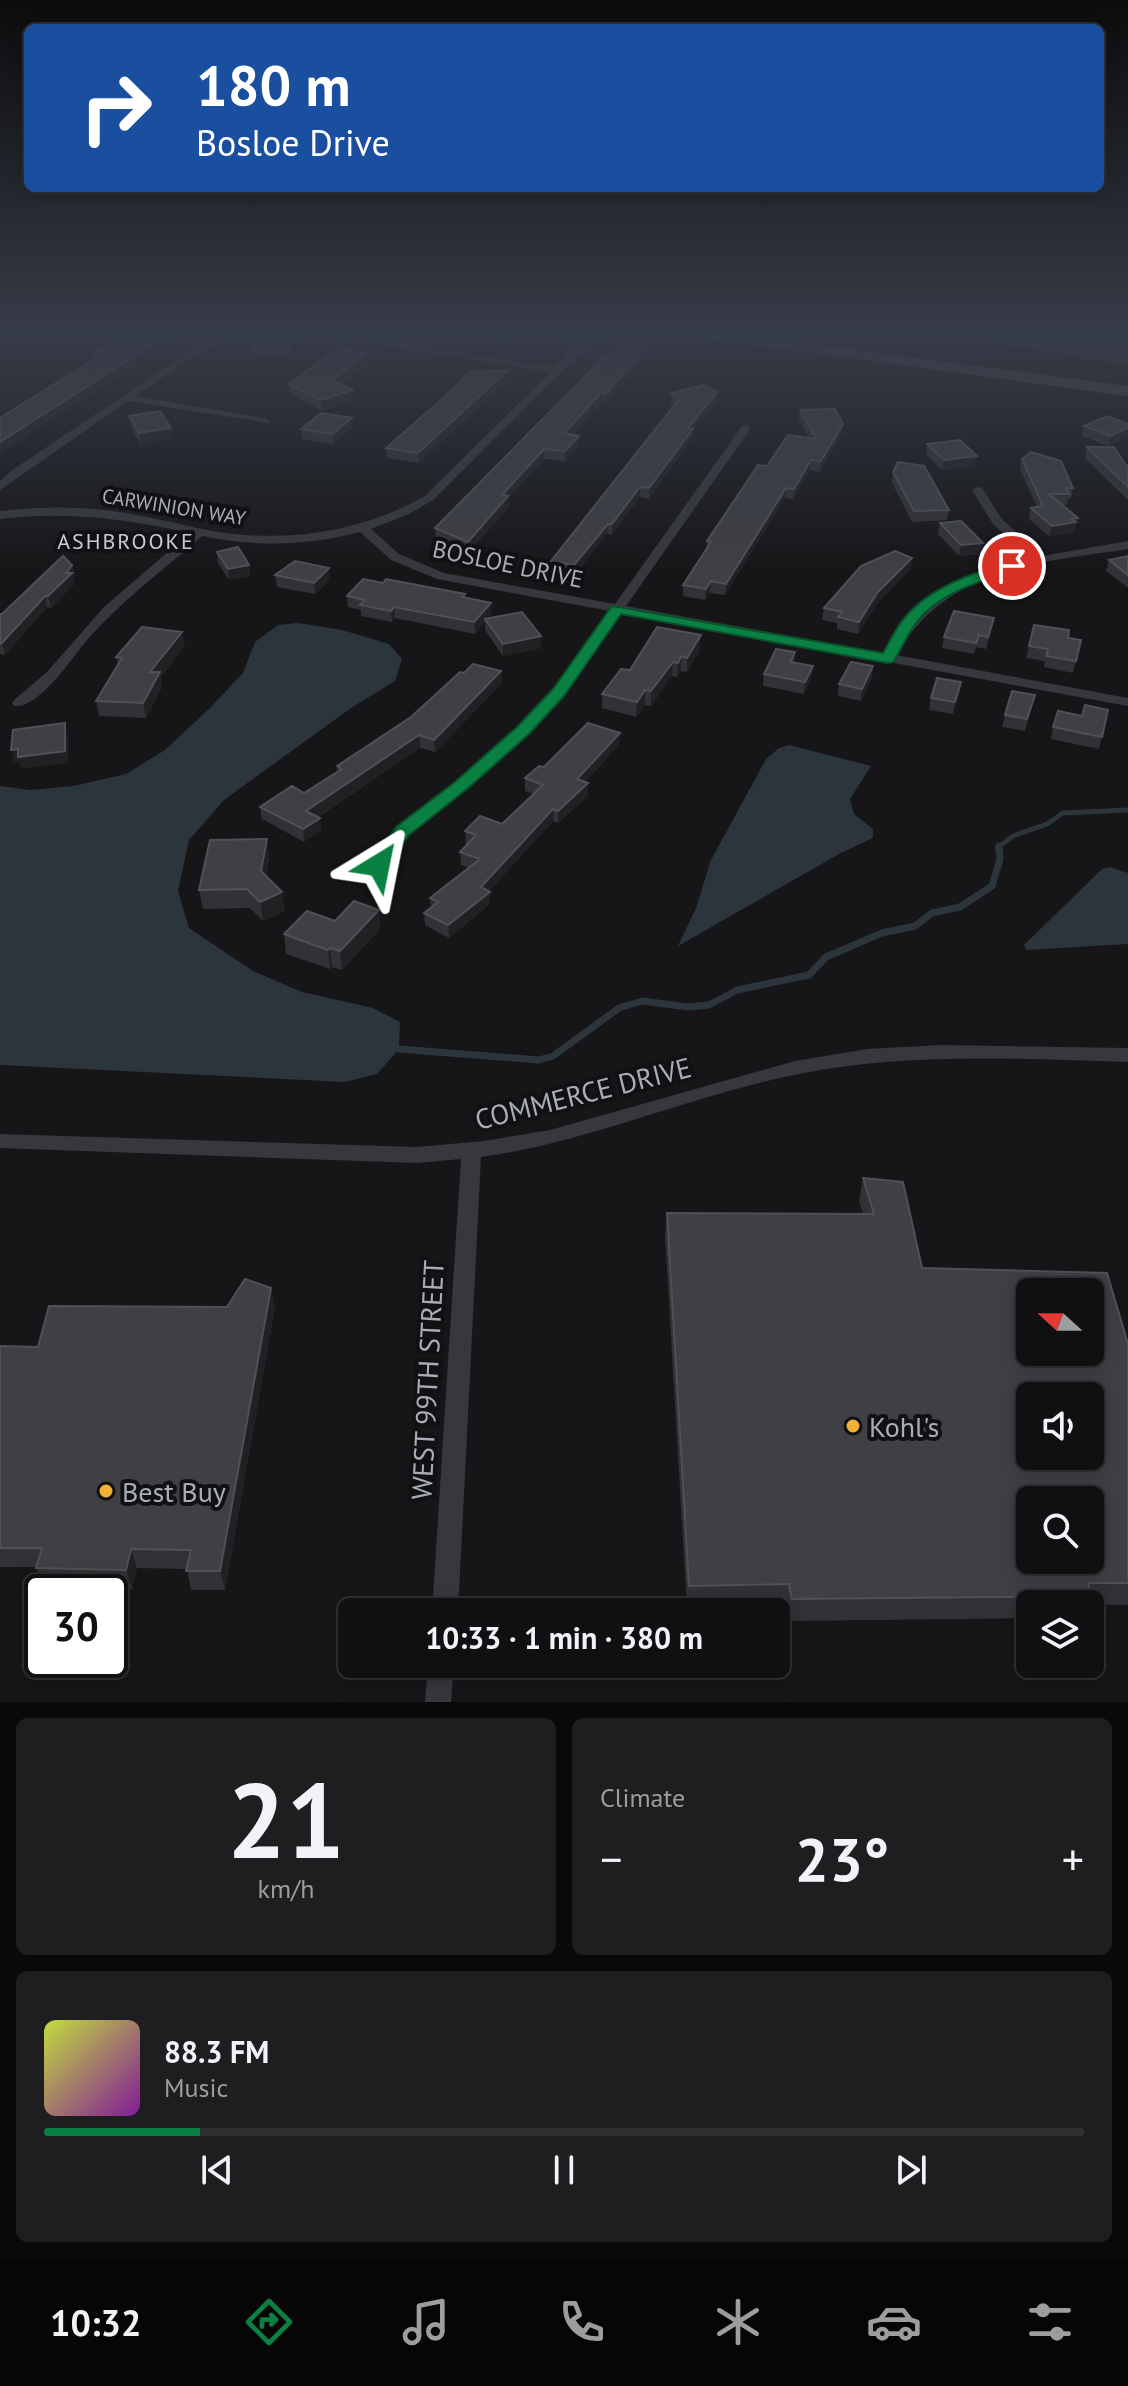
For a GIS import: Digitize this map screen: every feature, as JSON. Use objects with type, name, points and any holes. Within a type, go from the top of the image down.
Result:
[{"type":"street","points":[[0,487],[18,471],[102,414]]},
{"type":"street","points":[[225,414],[265,421]]},
{"type":"street","name":"CARWINION WAY","points":[[0,515],[53,510],[92,512],[200,531],[267,538],[363,528],[400,514],[429,498],[513,414]]},
{"type":"street","points":[[379,865],[403,831],[471,777],[558,693],[746,428]]},
{"type":"street","points":[[978,490],[997,521],[1040,560]]},
{"type":"street","name":"BOSLOE DRIVE","points":[[363,528],[395,557],[433,573],[1128,702]]},
{"type":"street","points":[[19,703],[51,679],[85,634],[109,610],[200,531]]},
{"type":"street","points":[[887,659],[911,619],[947,591],[997,570],[1128,545]]},
{"type":"street","name":"COMMERCE DRIVE","points":[[0,1141],[417,1155],[471,1151],[549,1137],[725,1086],[832,1060],[907,1053],[1128,1055]]},
{"type":"street","name":"WEST 99TH STREET","points":[[446,1598],[471,1151]]},
{"type":"street","points":[[438,1702],[440,1678]]},
{"type":"shaded area","points":[[298,623],[342,630],[389,644],[402,659],[395,681],[351,708],[224,800],[189,840],[178,891],[189,928],[253,971],[302,992],[373,1008],[400,1022],[399,1049],[377,1074],[345,1082],[0,1065],[0,786],[30,790],[73,786],[126,774],[165,750],[211,707],[243,673],[255,642],[278,625]]},
{"type":"shaded area","points":[[789,745],[871,766],[850,799],[854,814],[873,829],[873,838],[678,946],[696,908],[711,860],[766,759],[779,748]]},
{"type":"shaded area","points":[[1110,867],[1128,873],[1128,944],[1026,950],[1024,945],[1102,869]]},
{"type":"building","points":[[6,414],[43,414],[0,442],[0,418]]},
{"type":"building","points":[[162,414],[171,428],[139,433],[129,416]]},
{"type":"building","points":[[319,414],[352,418],[332,434],[301,429]]},
{"type":"building","points":[[424,414],[460,414],[418,453],[386,448]]},
{"type":"building","points":[[547,414],[581,414],[564,433],[579,436],[565,451],[544,449],[502,495],[508,496],[468,542],[435,528]]},
{"type":"building","points":[[667,414],[699,414],[688,428],[693,429],[649,488],[640,487],[612,524],[608,524],[574,565],[551,561]]},
{"type":"building","points":[[802,414],[838,414],[843,424],[821,461],[811,460],[794,489],[786,488],[726,584],[711,581],[706,589],[683,585],[711,542],[707,541],[758,465],[767,466],[788,435],[816,439]]},
{"type":"building","points":[[1107,416],[1128,424],[1128,428],[1110,436],[1084,426]]},
{"type":"building","points":[[960,440],[977,456],[944,460],[927,444]]},
{"type":"building","points":[[1087,447],[1114,447],[1128,465],[1128,487]]},
{"type":"building","points":[[1031,452],[1061,461],[1073,488],[1066,488],[1069,494],[1049,494],[1078,518],[1072,519],[1076,522],[1052,526],[1031,508],[1043,506],[1022,459]]},
{"type":"building","points":[[898,462],[924,466],[949,510],[914,511],[893,472]]},
{"type":"building","points":[[961,521],[983,543],[961,545],[940,523]]},
{"type":"building","points":[[238,547],[249,565],[228,569],[217,552]]},
{"type":"building","points":[[895,551],[912,558],[877,593],[859,622],[838,617],[842,612],[824,608],[861,566]]},
{"type":"building","points":[[63,556],[72,565],[66,573],[72,573],[0,643],[0,614]]},
{"type":"building","points":[[1128,556],[1128,575],[1109,560]]},
{"type":"building","points":[[295,561],[329,568],[314,583],[275,575]]},
{"type":"building","points":[[363,579],[383,583],[386,579],[465,594],[462,597],[491,603],[474,622],[394,607],[391,611],[360,605],[365,600],[347,596]]},
{"type":"building","points":[[954,611],[994,618],[988,637],[979,635],[976,643],[944,637]]},
{"type":"building","points":[[522,612],[541,636],[503,644],[485,619]]},
{"type":"building","points":[[1034,625],[1069,630],[1068,638],[1081,640],[1076,661],[1046,656],[1048,649],[1029,646]]},
{"type":"building","points":[[142,627],[182,632],[150,672],[160,672],[143,703],[96,701],[122,658],[116,657]]},
{"type":"building","points":[[657,627],[701,635],[687,658],[681,656],[678,663],[673,662],[651,691],[645,690],[637,702],[602,694],[621,669],[630,670]]},
{"type":"building","points":[[776,649],[795,652],[790,662],[813,666],[805,682],[764,674]]},
{"type":"building","points":[[851,662],[873,666],[862,689],[839,684]]},
{"type":"building","points":[[473,664],[501,671],[434,740],[419,735],[306,811],[320,818],[303,829],[260,807],[292,786],[304,793],[342,769],[337,766],[411,717]]},
{"type":"building","points":[[937,678],[961,682],[955,702],[931,698]]},
{"type":"building","points":[[1012,691],[1035,695],[1027,719],[1005,715]]},
{"type":"building","points":[[1085,705],[1108,710],[1102,737],[1053,727],[1058,711],[1082,716]]},
{"type":"building","points":[[65,723],[65,751],[18,757],[18,749],[11,750],[13,730]]},
{"type":"building","points":[[588,723],[620,733],[577,779],[588,783],[558,811],[553,809],[481,887],[490,892],[448,925],[424,913],[438,902],[430,898],[480,859],[460,852],[476,835],[465,831],[480,816],[502,824],[543,785],[525,778],[539,766],[544,767]]},
{"type":"building","points":[[267,839],[261,871],[282,892],[260,902],[247,889],[199,890],[210,840]]},
{"type":"building","points":[[354,901],[379,910],[340,951],[328,950],[284,934],[307,911],[335,921]]},
{"type":"building","name":"Kohl's","points":[[863,1178],[903,1182],[922,1268],[1107,1273],[1128,1344],[1128,1583],[1089,1583],[1088,1590],[1016,1590],[1016,1597],[792,1599],[789,1584],[689,1586],[667,1213],[874,1214]]},
{"type":"building","points":[[245,1279],[271,1288],[220,1571],[186,1571],[191,1550],[131,1549],[126,1570],[36,1568],[42,1548],[0,1548],[0,1346],[38,1347],[49,1306],[227,1307]]},
{"type":"waterway","points":[[999,846],[1013,836],[1047,824],[1063,813],[1128,810]]},
{"type":"waterway","points":[[399,1049],[539,1060],[553,1056],[619,1008],[642,1001],[688,1007],[709,1005],[737,990],[809,975],[826,957],[882,933],[915,926],[932,913],[960,907],[992,886],[1000,859],[999,846]]},
{"type":"place","name":"Kohl's","points":[[853,1426]]},
{"type":"place","name":"Best Buy","points":[[106,1491]]},
{"type":"district","name":"ASHBROOKE","points":[[126,541]]},
{"type":"route","points":[[379,865],[403,831],[461,786],[523,730],[558,693],[617,609],[887,659],[911,619],[935,599],[963,583],[1012,566]]}]
